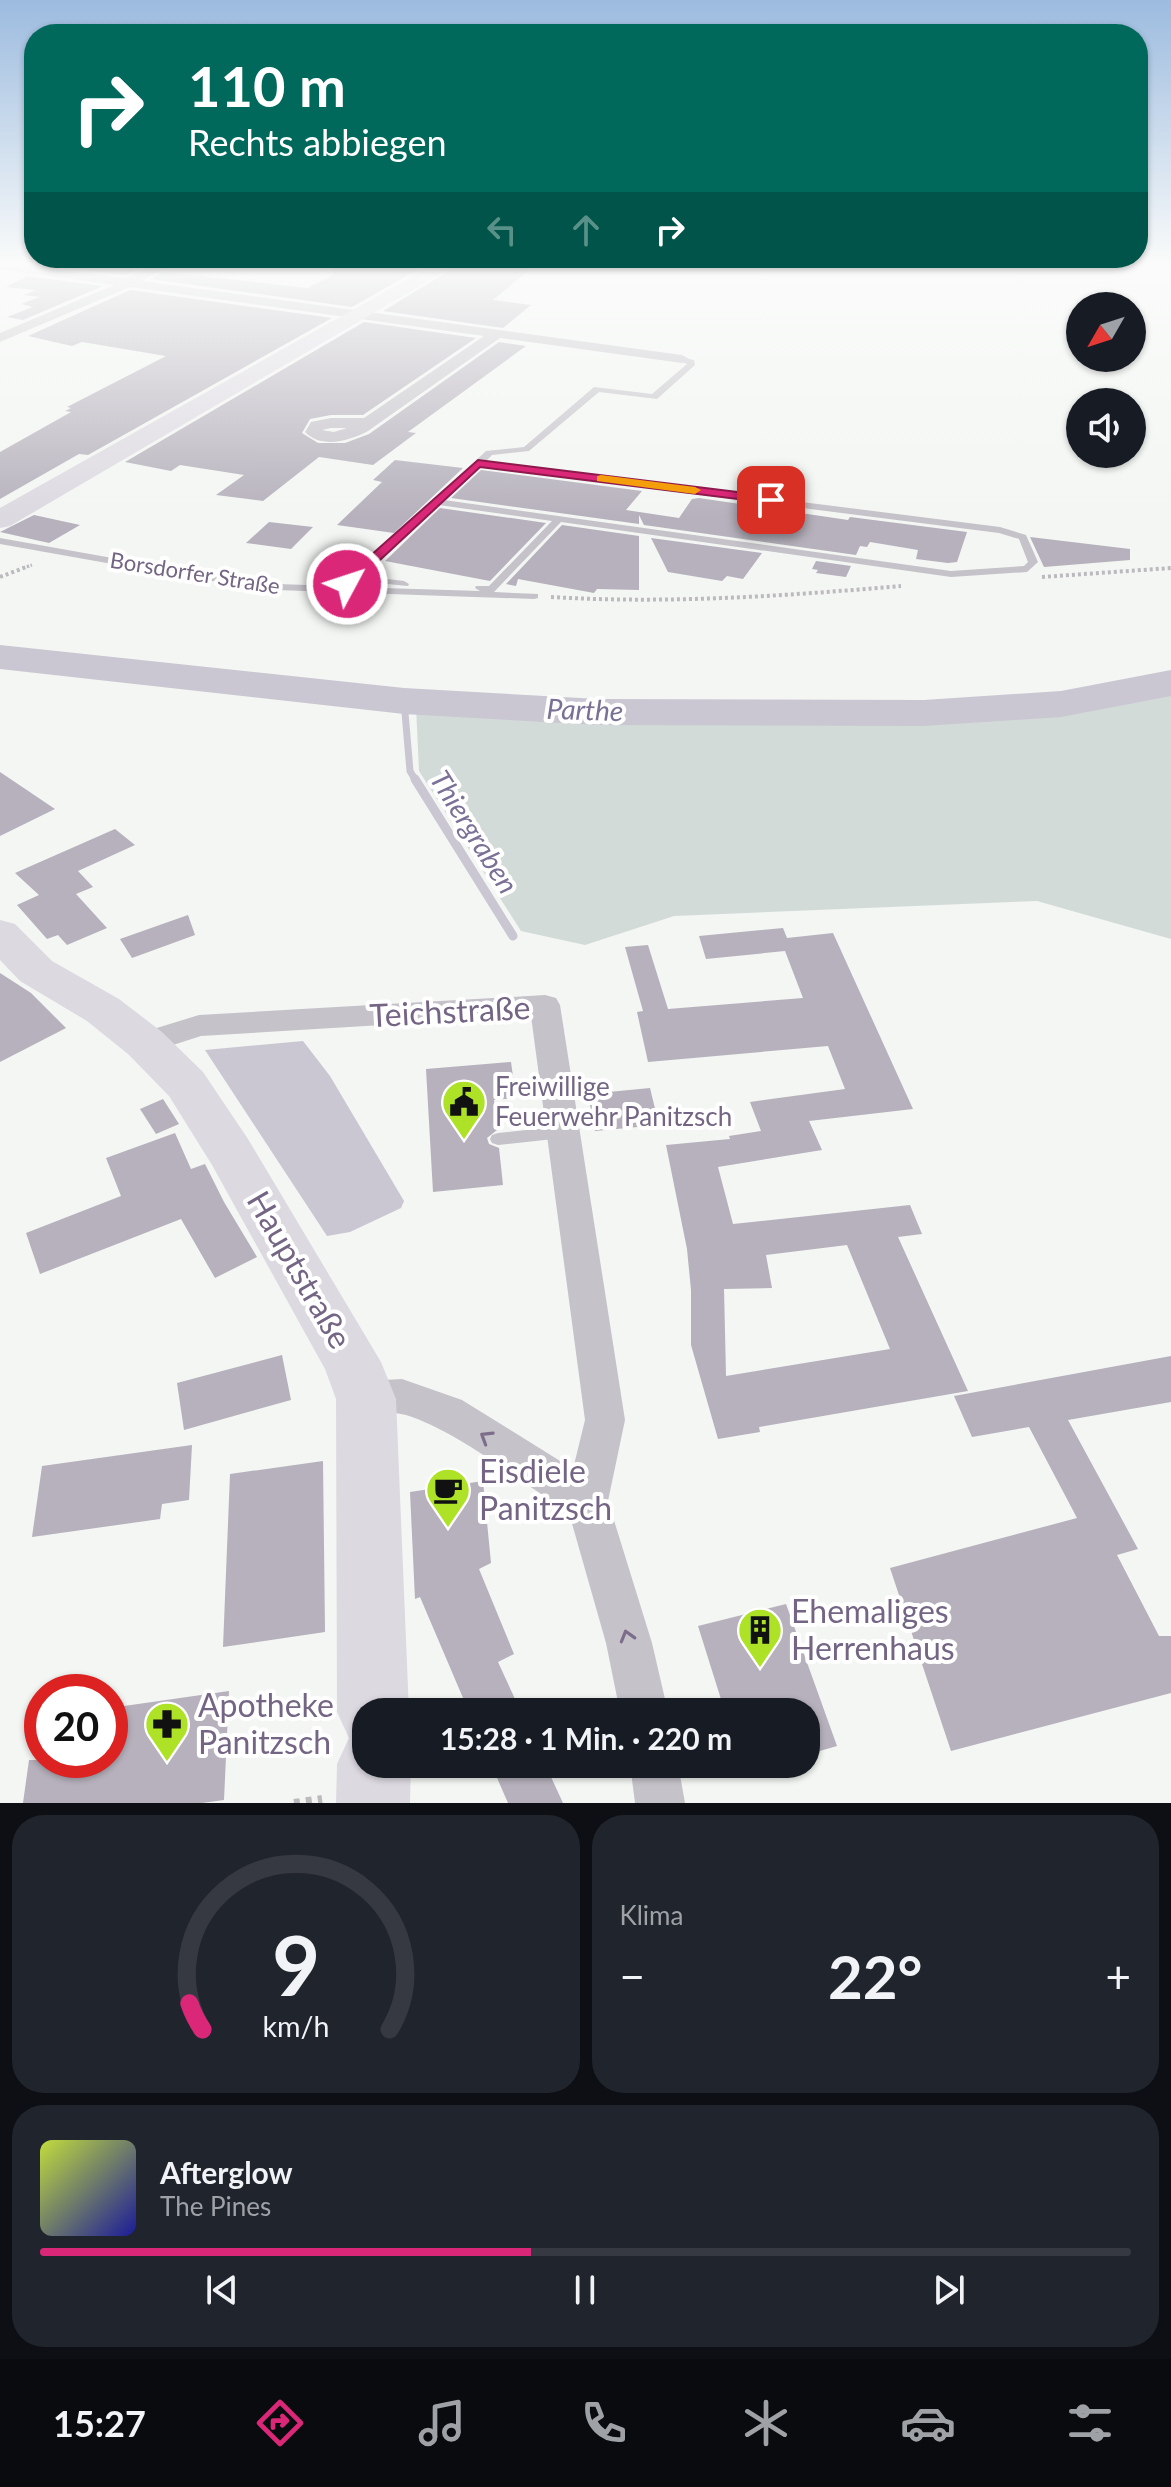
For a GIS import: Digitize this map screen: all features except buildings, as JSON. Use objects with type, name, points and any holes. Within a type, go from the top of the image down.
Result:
[{"type":"street","points":[[0,520],[302,347]]},
{"type":"street","points":[[368,423],[478,347]]},
{"type":"street","points":[[594,347],[682,359]]},
{"type":"street","name":"Hauptstraße","points":[[0,934],[36,971],[103,1010],[145,1043],[186,1084],[230,1152],[352,1362],[366,1399],[373,1698]]},
{"type":"street","name":"Teichstraße","points":[[145,1043],[199,1026],[545,1005],[605,1420],[587,1501],[629,1643],[641,1698]]},
{"type":"street","points":[[366,1399],[402,1396],[448,1413],[587,1501]]},
{"type":"street","points":[[373,1803],[374,1778]]},
{"type":"street","points":[[656,1778],[660,1803]]},
{"type":"lane","points":[[343,591],[489,453],[526,449],[597,389],[654,397],[691,365],[691,362],[682,359]]},
{"type":"lane","points":[[437,502],[951,574],[1027,569],[1033,562],[1023,537],[1000,530],[478,464]]},
{"type":"lane","points":[[357,578],[435,587],[492,589],[559,519]]},
{"type":"lane","name":"Borsdorfer Straße","points":[[0,541],[238,583],[343,591],[534,596]]},
{"type":"lane","points":[[498,1139],[563,1132]]},
{"type":"path","points":[[1035,577],[1171,568]]},
{"type":"path","points":[[534,596],[623,601],[747,599],[910,586]]},
{"type":"shaded area","points":[[1171,692],[1171,939],[1037,901],[674,916],[585,945],[521,931],[419,771],[416,706],[625,719],[912,719],[1068,709]]},
{"type":"shaded area","points":[[303,1041],[330,1076],[404,1201],[401,1208],[350,1232],[327,1236],[205,1050]]},
{"type":"waterway","name":"Parthe","points":[[0,657],[404,701],[598,712],[924,713],[1061,704],[1171,683]]},
{"type":"waterway","name":"Thiergraben","points":[[404,701],[410,771],[416,781]]},
{"type":"waterway","name":"Thiergraben","points":[[415,779],[513,936]]},
{"type":"slow traffic","points":[[601,479],[695,490]]},
{"type":"place","name":"Freiwillige Feuerwehr Panitzsch","points":[[464,1141]]},
{"type":"place","name":"Eisdiele Panitzsch","points":[[448,1529]]},
{"type":"place","name":"Ehemaliges Herrenhaus","points":[[760,1669]]},
{"type":"place","name":"Apotheke Panitzsch","points":[[167,1763]]},
{"type":"route","points":[[347,584],[478,464],[771,500]]}]
